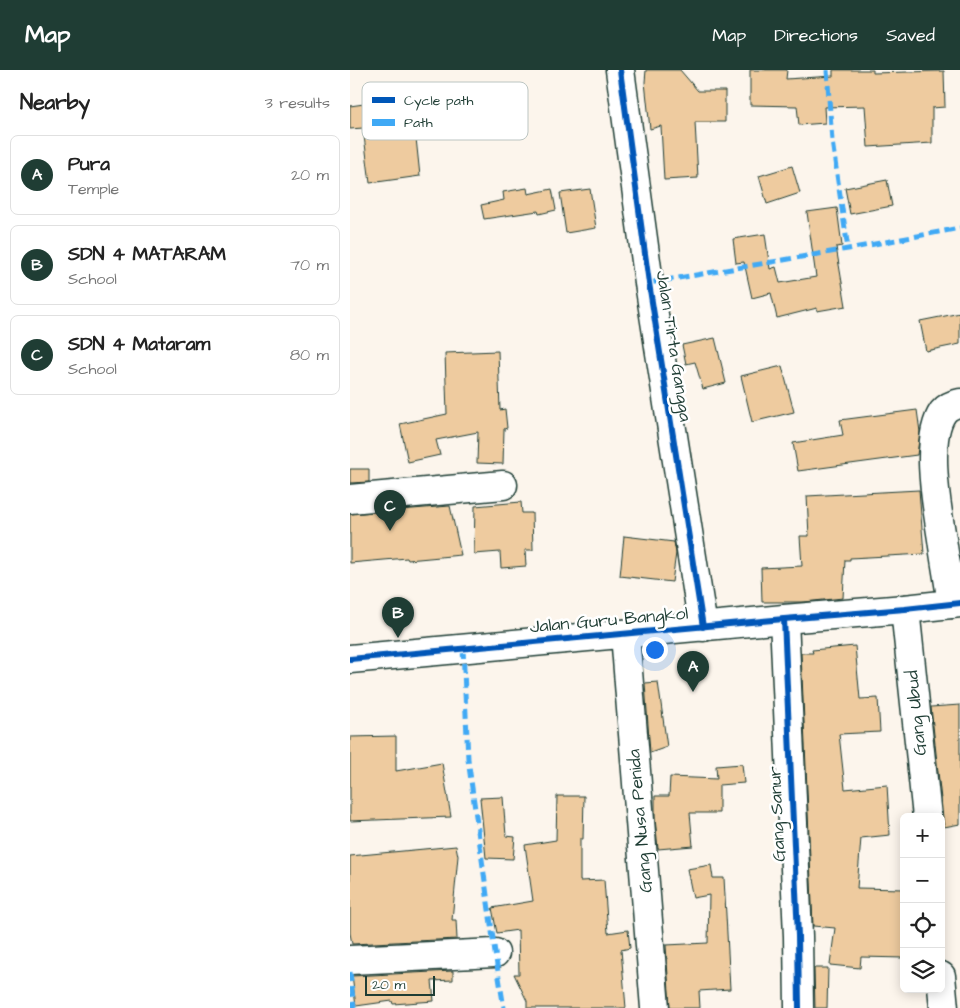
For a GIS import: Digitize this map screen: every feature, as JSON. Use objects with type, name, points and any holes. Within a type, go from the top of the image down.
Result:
[{"type":"street","name":"Jalan Tirta Gangga","points":[[620,70],[649,283],[703,627]]},
{"type":"street","points":[[956,603],[934,488],[934,443],[938,423],[944,410],[954,404],[960,404]]},
{"type":"street","points":[[350,499],[503,485]]},
{"type":"street","name":"Jalan Guru Bangkol","points":[[350,659],[956,603]]},
{"type":"street","name":"Gang Ubud","points":[[905,609],[927,813]]},
{"type":"street","name":"Gang Sanur","points":[[784,619],[798,936],[798,1008]]},
{"type":"street","name":"Gang Nusa Penida","points":[[625,634],[655,1008]]},
{"type":"street","points":[[350,960],[495,953]]},
{"type":"street","points":[[943,993],[944,1008]]},
{"type":"building","points":[[646,70],[680,70],[698,91],[725,91],[725,122],[695,122],[698,178],[664,180],[661,126],[650,129],[645,82]]},
{"type":"building","points":[[750,70],[787,70],[786,79],[833,76],[833,70],[873,70],[873,73],[944,71],[945,107],[932,108],[932,143],[868,147],[865,106],[824,107],[825,123],[799,125],[797,106],[750,105]]},
{"type":"building","points":[[362,104],[362,128],[350,129],[350,106]]},
{"type":"building","points":[[365,140],[416,140],[420,176],[370,183]]},
{"type":"building","points":[[792,166],[800,193],[767,204],[759,176]]},
{"type":"building","points":[[887,180],[892,206],[850,214],[845,188]]},
{"type":"building","points":[[527,188],[528,194],[552,189],[556,210],[539,214],[538,211],[484,219],[481,205],[504,200],[503,192]]},
{"type":"building","points":[[590,189],[596,228],[566,233],[560,193]]},
{"type":"building","points":[[837,208],[842,246],[836,247],[846,306],[817,311],[817,308],[777,318],[771,293],[752,298],[744,262],[736,263],[733,239],[765,234],[770,269],[776,267],[780,283],[816,277],[807,212]]},
{"type":"building","points":[[960,313],[960,344],[926,351],[920,321]]},
{"type":"building","points":[[715,338],[726,383],[703,389],[695,362],[686,364],[682,345]]},
{"type":"building","points":[[498,351],[500,410],[505,409],[507,428],[504,429],[503,464],[477,463],[478,432],[436,440],[440,455],[408,462],[400,424],[447,414],[445,353]]},
{"type":"building","points":[[782,366],[794,412],[752,422],[741,376]]},
{"type":"building","points":[[917,410],[920,432],[917,455],[798,471],[793,443],[843,435],[840,420]]},
{"type":"building","points":[[350,469],[369,469],[369,482],[350,483]]},
{"type":"building","points":[[919,490],[924,554],[850,558],[850,560],[845,560],[843,598],[804,602],[762,602],[761,568],[802,566],[800,536],[809,536],[807,496]]},
{"type":"building","points":[[521,502],[522,513],[532,513],[533,550],[525,550],[526,566],[501,568],[500,552],[474,554],[475,506]]},
{"type":"building","points":[[450,506],[461,555],[350,563],[350,514]]},
{"type":"building","points":[[624,536],[674,542],[676,553],[672,582],[620,576]]},
{"type":"building","points":[[855,646],[860,699],[878,698],[880,732],[839,734],[845,789],[887,785],[890,835],[861,838],[857,888],[900,889],[900,958],[861,957],[860,968],[830,965],[835,928],[813,926],[801,653],[813,653],[812,650]]},
{"type":"building","points":[[658,682],[667,747],[650,753],[645,683]]},
{"type":"building","points":[[960,705],[960,824],[945,827],[945,813],[942,813],[931,707]]},
{"type":"building","points":[[396,736],[396,771],[442,763],[451,817],[350,821],[350,737]]},
{"type":"building","points":[[742,764],[744,783],[719,785],[719,813],[690,813],[693,846],[658,849],[655,796],[669,796],[670,777],[717,779],[716,766]]},
{"type":"building","points":[[557,796],[584,796],[583,839],[580,839],[580,881],[604,880],[608,933],[628,930],[630,948],[621,950],[626,1008],[527,1008],[527,1001],[514,974],[519,974],[518,930],[497,933],[492,908],[533,901],[525,845],[556,840]]},
{"type":"building","points":[[503,797],[506,836],[515,837],[513,859],[486,858],[480,798]]},
{"type":"building","points":[[456,846],[458,856],[452,920],[456,920],[457,939],[352,944],[350,933],[350,856]]},
{"type":"building","points":[[711,865],[713,878],[724,878],[730,989],[699,991],[700,1008],[670,1008],[666,945],[708,943],[709,895],[693,898],[687,869]]},
{"type":"building","points":[[814,968],[828,968],[827,1008],[815,1008]]},
{"type":"building","points":[[453,971],[453,980],[432,981],[434,1001],[393,1004],[392,1001],[356,1006],[352,976]]},
{"type":"marked path","points":[[827,70],[832,141],[848,249]]},
{"type":"marked path","points":[[649,283],[960,228]]},
{"type":"marked path","points":[[463,648],[468,759],[504,1008]]},
{"type":"marked path","points":[[350,972],[354,1008]]},
{"type":"cycle path","points":[[620,70],[649,283],[703,627]]},
{"type":"cycle path","points":[[350,659],[960,603]]},
{"type":"cycle path","points":[[784,619],[798,936],[799,1008]]},
{"type":"place","name":"SDN 4 Mataram","points":[[390,531]]},
{"type":"place","name":"SDN 4 MATARAM","points":[[398,638]]},
{"type":"place","name":"Pura","points":[[693,692]]}]
